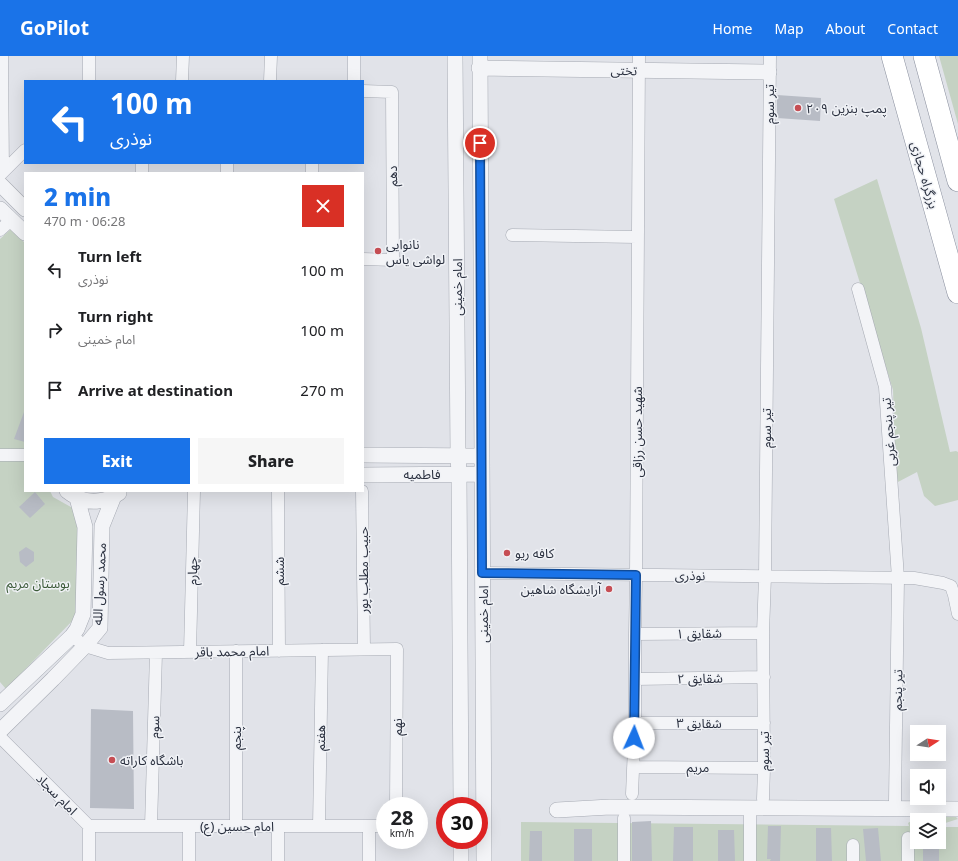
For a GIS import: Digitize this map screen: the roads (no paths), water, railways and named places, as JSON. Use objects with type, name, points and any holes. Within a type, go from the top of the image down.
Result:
[{"type":"highway","name":"بزرگراه حجازی","points":[[892,56],[958,293]]},
{"type":"highway","points":[[924,56],[958,181]]},
{"type":"street","points":[[2,56],[1,177],[24,208]]},
{"type":"street","points":[[89,56],[89,80]]},
{"type":"street","points":[[182,80],[183,56]]},
{"type":"street","points":[[270,80],[271,56]]},
{"type":"street","points":[[354,56],[354,80]]},
{"type":"street","name":"امام خمینی","points":[[455,56],[461,797]]},
{"type":"street","name":"تیر سوم","points":[[763,799],[763,633],[765,576],[770,56]]},
{"type":"street","name":"امام خمینی","points":[[480,62],[484,861]]},
{"type":"street","name":"تختی","points":[[480,62],[639,63],[769,72]]},
{"type":"street","name":"شهید حسن رزاقی","points":[[632,794],[635,723],[639,63]]},
{"type":"street","name":"دهم","points":[[364,91],[392,92],[393,260],[364,259]]},
{"type":"street","points":[[1,177],[24,151]]},
{"type":"street","points":[[0,209],[5,225],[24,234]]},
{"type":"street","points":[[512,235],[637,237]]},
{"type":"street","name":"تیر پنجم غربی","points":[[858,289],[885,387],[898,578]]},
{"type":"street","name":"فاطمیه","points":[[364,455],[482,456]]},
{"type":"street","points":[[0,456],[24,456]]},
{"type":"street","name":"فاطمیه","points":[[364,475],[482,474]]},
{"type":"street","name":"چهارم","points":[[190,652],[194,492]]},
{"type":"street","name":"ششم","points":[[278,492],[279,650]]},
{"type":"street","name":"حبیب مطلب پور","points":[[362,492],[364,649]]},
{"type":"street","name":"محمد رسول الله","points":[[72,494],[87,501],[106,500],[118,494]]},
{"type":"street","name":"محمد رسول الله","points":[[2,696],[72,636],[77,629],[83,614],[85,527],[72,494]]},
{"type":"street","name":"محمد رسول الله","points":[[0,731],[53,679],[100,628],[102,526],[118,494]]},
{"type":"street","name":"نوذری","points":[[482,573],[914,578],[943,583],[951,586],[958,614]]},
{"type":"street","name":"تیر پنجم","points":[[895,801],[898,578]]},
{"type":"street","name":"شقایق ۱","points":[[635,634],[763,633]]},
{"type":"street","name":"امام محمد باقر","points":[[72,636],[85,646],[108,653],[397,649]]},
{"type":"street","name":"نهم","points":[[396,797],[397,649]]},
{"type":"street","name":"هفتم","points":[[319,826],[322,650]]},
{"type":"street","name":"پنجم","points":[[236,651],[236,826]]},
{"type":"street","name":"سوم","points":[[151,826],[156,653]]},
{"type":"street","name":"شقایق ۲","points":[[635,679],[764,677]]},
{"type":"street","name":"شقایق ۳","points":[[635,723],[764,723]]},
{"type":"street","name":"امام سجاد","points":[[0,737],[88,826],[89,861]]},
{"type":"street","name":"مریم","points":[[633,767],[764,768]]},
{"type":"street","points":[[557,810],[610,807],[958,809]]},
{"type":"street","points":[[750,808],[750,861]]},
{"type":"street","points":[[624,818],[624,861]]},
{"type":"street","name":"امام حسین (ع)","points":[[88,826],[376,826]]},
{"type":"street","points":[[189,826],[189,861]]},
{"type":"street","points":[[278,826],[278,861]]},
{"type":"street","points":[[369,826],[369,861]]},
{"type":"street","points":[[908,838],[908,861]]},
{"type":"street","points":[[853,845],[853,861]]},
{"type":"street","points":[[461,849],[461,861]]},
{"type":"place","name":"پمپ بنزین ۲۰۹","points":[[798,108]]},
{"type":"place","name":"نانوایی لواشی یاس","points":[[378,251]]},
{"type":"place","name":"کافه ریو","points":[[507,553]]},
{"type":"place","name":"آرایشگاه شاهین","points":[[609,589]]},
{"type":"place","name":"باشگاه کاراته","points":[[112,760]]},
{"type":"park label","name":"بوستان مریم","points":[[38,583]]}]
